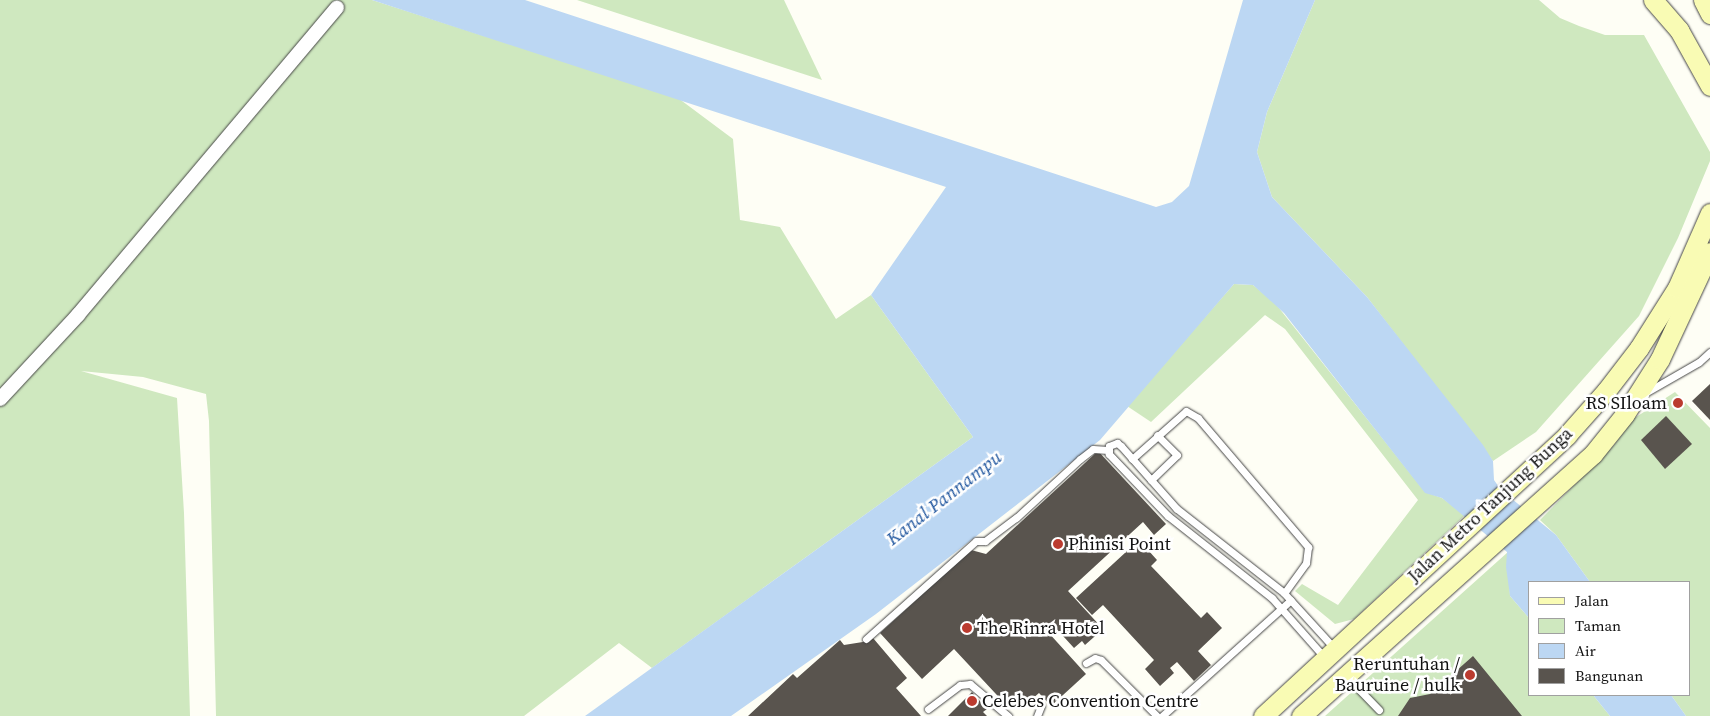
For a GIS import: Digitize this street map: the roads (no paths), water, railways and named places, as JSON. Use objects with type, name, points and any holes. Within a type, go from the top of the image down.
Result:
[{"type":"main road","points":[[1652,0],[1679,30],[1710,86]]},
{"type":"main road","points":[[1703,0],[1710,14]]},
{"type":"main road","name":"Jalan Metro Tanjung Bunga","points":[[1263,716],[1567,435],[1639,348],[1677,288],[1710,213]]},
{"type":"main road","name":"Jalan Metro Tanjung Bunga","points":[[1300,716],[1593,454],[1636,397],[1670,340],[1710,252]]},
{"type":"street","points":[[0,399],[78,315],[337,7]]},
{"type":"street","points":[[0,385],[52,329],[78,315]]},
{"type":"lane","points":[[1636,397],[1662,385],[1710,352]]},
{"type":"lane","points":[[1132,459],[1158,435],[1189,411],[1293,527],[1308,547],[1309,554],[1284,593]]},
{"type":"lane","points":[[1151,480],[1177,455],[1158,435]]},
{"type":"lane","points":[[1108,450],[1112,443],[1117,444],[1177,509],[1284,593],[1331,654]]},
{"type":"lane","points":[[866,639],[976,541],[985,541],[1016,518],[1080,459],[1093,450],[1108,450],[1168,516],[1282,609],[1331,654]]},
{"type":"lane","points":[[1200,542],[1207,533]]},
{"type":"lane","points":[[1162,716],[1291,600]]},
{"type":"lane","points":[[1086,663],[1095,658],[1101,660],[1157,716]]},
{"type":"lane","points":[[1345,675],[1379,710]]},
{"type":"lane","points":[[928,709],[960,685],[970,684],[1008,716]]},
{"type":"lane","points":[[1037,716],[1041,706]]},
{"type":"water","name":"Kanal Pannampu","points":[[372,0],[525,0],[1156,207],[1172,202],[1189,186],[1243,0],[1315,0],[1267,112],[1257,152],[1272,197],[1367,297],[1483,445],[1493,461],[1494,480],[1501,490],[1556,535],[1589,581],[1528,581],[1528,617],[1510,596],[1506,567],[1507,552],[1442,498],[1425,493],[1284,313],[1253,285],[1234,284],[1100,440],[876,614],[731,716],[585,716],[973,437],[871,295],[946,187]]},
{"type":"water","points":[[1594,696],[1672,696],[1686,716],[1610,716]]},
{"type":"place","name":"RS SIloam","points":[[1678,403]]},
{"type":"place","name":"Phinisi Point","points":[[1058,544]]},
{"type":"place","name":"The Rinra Hotel","points":[[967,628]]},
{"type":"place","name":"Reruntuhan / Bauruine / hulk","points":[[1470,675]]},
{"type":"place","name":"Celebes Convention Centre","points":[[972,701]]}]
